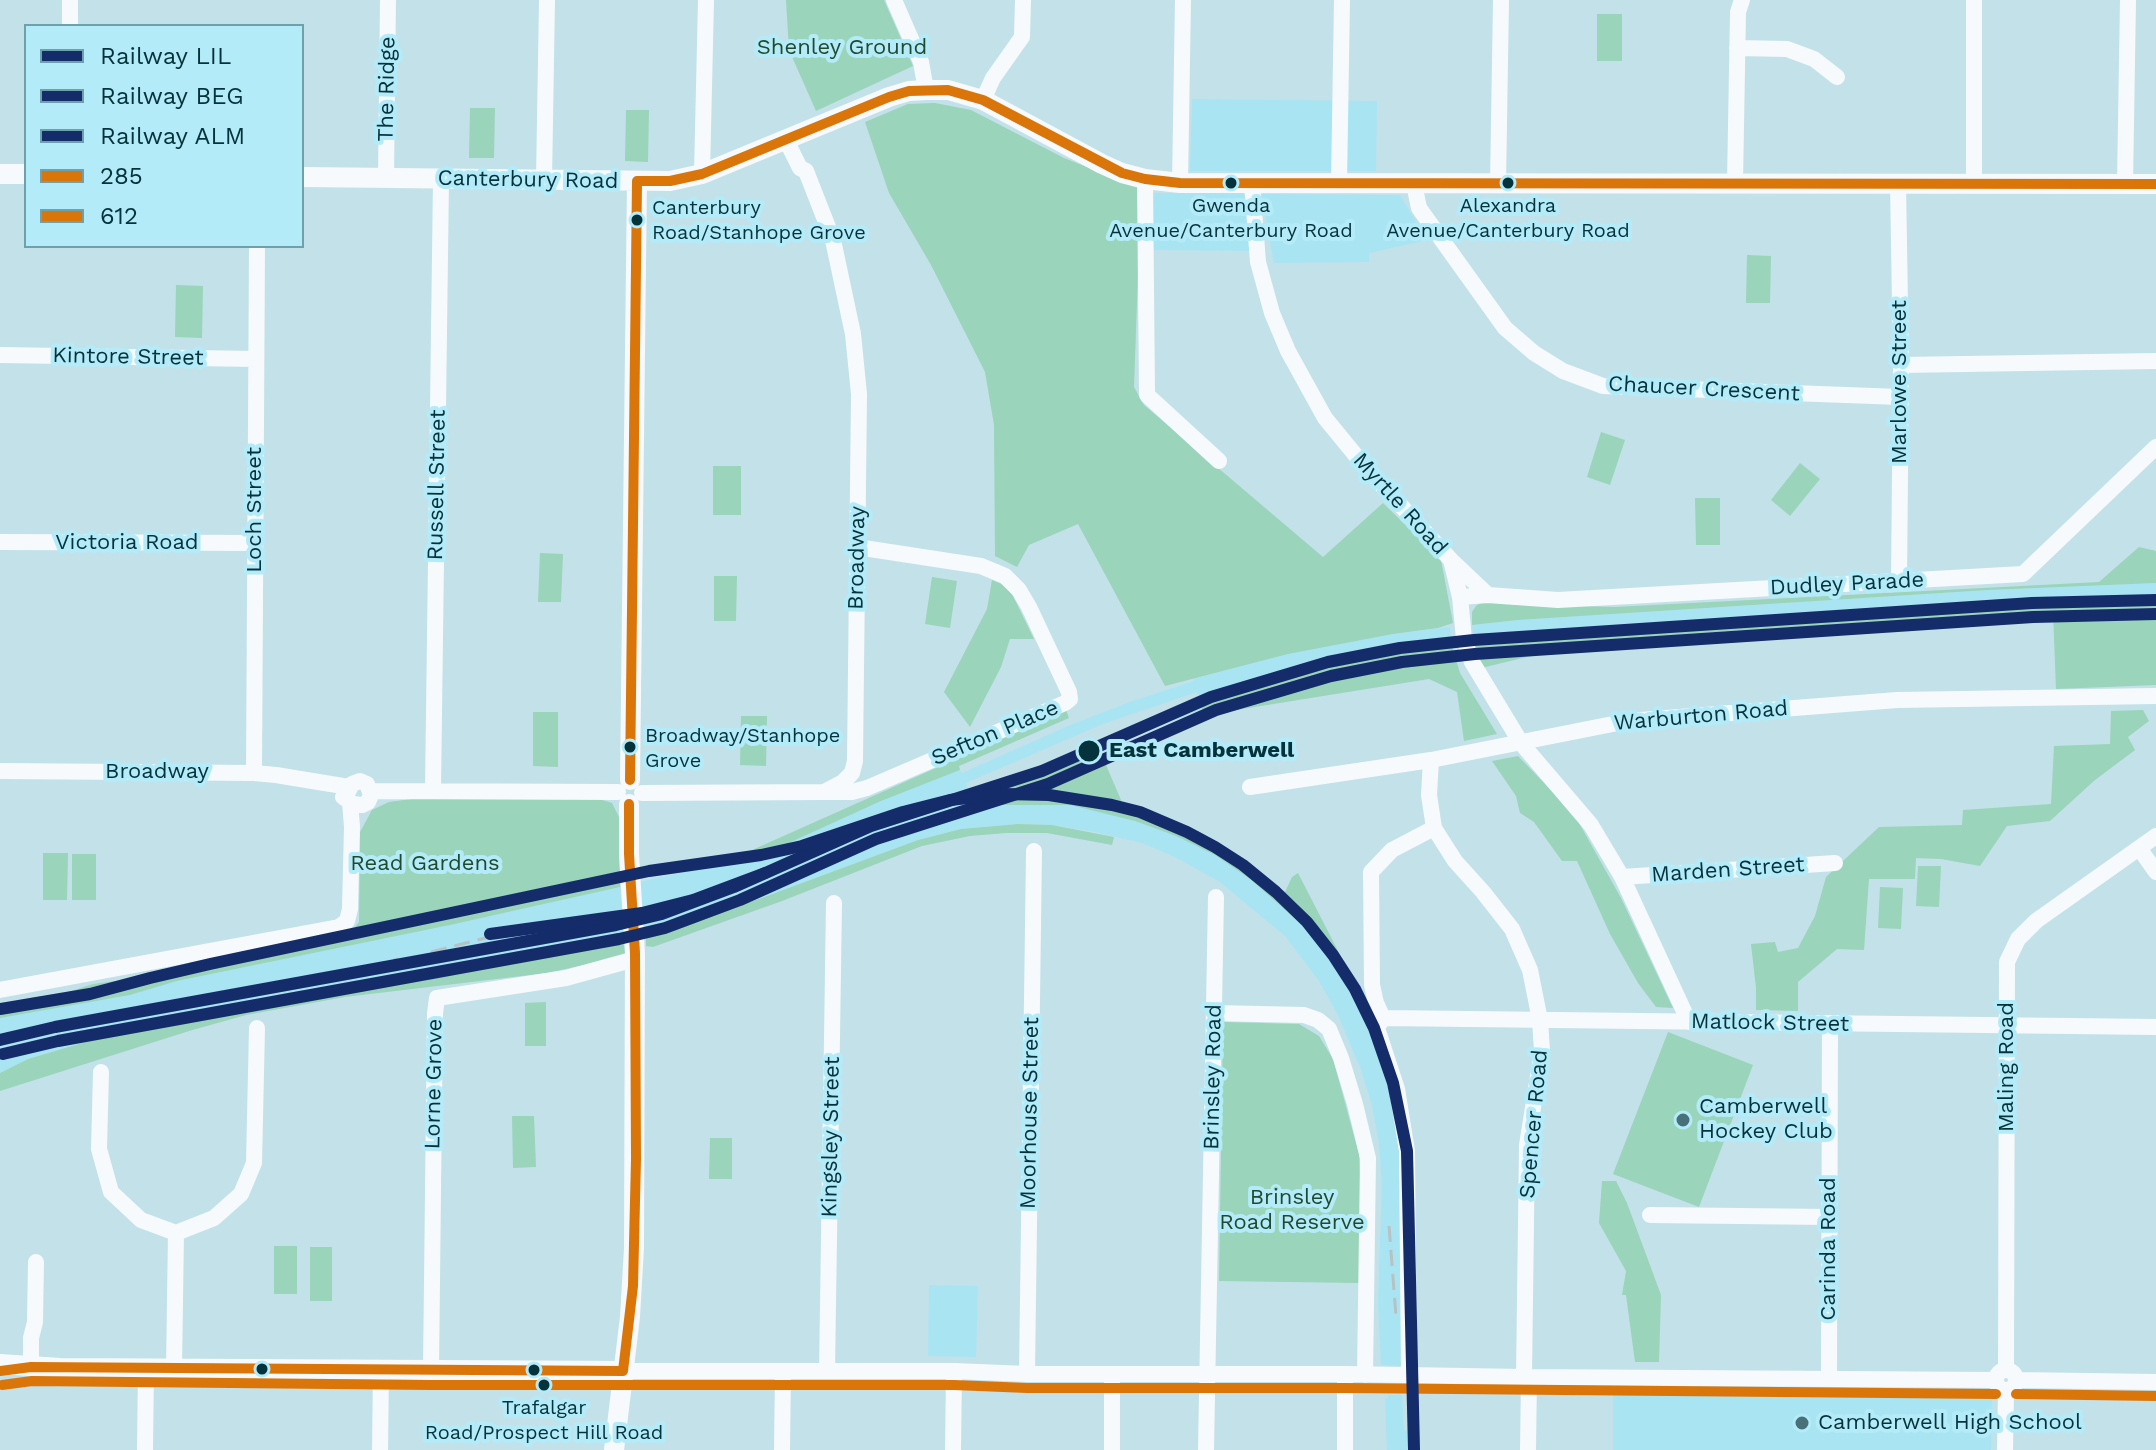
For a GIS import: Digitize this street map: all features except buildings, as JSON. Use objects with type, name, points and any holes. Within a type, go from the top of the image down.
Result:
[{"type":"main road","name":"Canterbury Road","points":[[304,177],[670,181],[702,174],[889,97],[909,91],[948,90],[983,100],[1122,173],[1180,183],[2156,184]]},
{"type":"main road","points":[[0,174],[24,174]]},
{"type":"main road","points":[[614,1450],[630,1317],[634,1248],[635,956],[630,881],[630,792],[637,181]]},
{"type":"main road","points":[[0,1364],[36,1368]]},
{"type":"main road","points":[[0,1371],[36,1368],[623,1371]]},
{"type":"street","points":[[70,0],[70,24]]},
{"type":"street","name":"The Ridge","points":[[386,178],[388,0]]},
{"type":"street","points":[[544,180],[547,0]]},
{"type":"street","points":[[702,174],[706,0]]},
{"type":"street","points":[[894,0],[921,62],[926,90]]},
{"type":"street","points":[[983,100],[993,78],[1022,37],[1023,0]]},
{"type":"street","points":[[1180,183],[1183,0]]},
{"type":"street","points":[[1339,184],[1342,0]]},
{"type":"street","points":[[1498,184],[1501,0]]},
{"type":"street","points":[[1735,183],[1738,12],[1742,0]]},
{"type":"street","points":[[1974,0],[1974,183]]},
{"type":"street","points":[[2125,184],[2128,0]]},
{"type":"street","points":[[1737,48],[1787,49],[1814,59],[1837,77]]},
{"type":"street","name":"Broadway","points":[[0,771],[254,773],[314,783],[359,797],[425,790],[824,792],[843,782],[852,773],[855,761],[859,394],[853,334],[833,240],[806,171],[800,168],[786,140]]},
{"type":"street","name":"Russell Street","points":[[425,790],[441,179]]},
{"type":"street","points":[[1145,179],[1147,395],[1219,461]]},
{"type":"street","name":"Marlowe Street","points":[[1898,183],[1901,365],[1899,582]]},
{"type":"street","name":"Myrtle Road","points":[[1252,184],[1258,262],[1272,313],[1288,351],[1325,418],[1366,468],[1451,560],[1460,597],[1464,639],[1472,662],[1521,743],[1591,825],[1622,877],[1689,1022]]},
{"type":"street","name":"Chaucer Crescent","points":[[1414,184],[1419,208],[1505,328],[1534,353],[1563,371],[1603,386],[1900,397]]},
{"type":"street","name":"Loch Street","points":[[254,773],[257,248]]},
{"type":"street","name":"Kintore Street","points":[[0,355],[256,359]]},
{"type":"street","points":[[1901,365],[2156,361]]},
{"type":"street","name":"Dudley Parade","points":[[1460,597],[1488,595],[1558,600],[2023,574],[2156,447]]},
{"type":"street","name":"Victoria Road","points":[[0,542],[255,543]]},
{"type":"street","name":"Sefton Place","points":[[824,792],[852,792],[867,788],[1070,699],[1029,607],[1019,590],[1005,576],[981,566],[857,547]]},
{"type":"street","points":[[1451,560],[1488,595]]},
{"type":"street","name":"Warburton Road","points":[[1250,787],[1431,760],[1628,721],[1897,700],[2156,696]]},
{"type":"street","name":"Spencer Road","points":[[1431,760],[1429,795],[1434,828],[1455,861],[1512,929],[1530,970],[1540,1020],[1542,1051],[1527,1145],[1528,1450]]},
{"type":"street","points":[[0,990],[339,927],[347,921],[350,909],[352,827],[359,797]]},
{"type":"street","points":[[1409,1375],[1407,1151],[1397,1089],[1377,1028],[1383,1018],[1372,985],[1371,872],[1392,850],[1434,828]]},
{"type":"street","name":"Maling Road","points":[[2005,1450],[2007,962],[2018,939],[2036,921],[2156,836]]},
{"type":"street","points":[[2139,848],[2156,872]]},
{"type":"street","name":"Moorhouse Street","points":[[1027,1374],[1034,851]]},
{"type":"street","name":"Marden Street","points":[[1622,877],[1835,863]]},
{"type":"street","name":"Brinsley Road","points":[[1206,1450],[1216,897]]},
{"type":"street","name":"Kingsley Street","points":[[827,1371],[834,903]]},
{"type":"street","name":"Lorne Grove","points":[[431,1371],[437,998],[566,978],[635,956]]},
{"type":"street","points":[[1214,1013],[1304,1015],[1318,1020],[1329,1029],[1352,1092],[1368,1158],[1365,1375]]},
{"type":"street","name":"Matlock Street","points":[[1383,1018],[2156,1027]]},
{"type":"street","name":"Carinda Road","points":[[1829,1379],[1830,1023]]},
{"type":"street","points":[[101,1072],[99,1149],[111,1192],[141,1220],[176,1233],[214,1218],[241,1194],[254,1163],[257,1028]]},
{"type":"street","points":[[1650,1215],[1829,1217]]},
{"type":"street","points":[[174,1369],[176,1233]]},
{"type":"street","points":[[36,1368],[31,1338],[39,1262]]},
{"type":"street","points":[[145,1450],[146,1369]]},
{"type":"street","points":[[380,1450],[381,1371]]},
{"type":"street","points":[[623,1371],[2156,1382]]},
{"type":"street","points":[[953,1450],[954,1371]]},
{"type":"street","points":[[782,1450],[783,1372]]},
{"type":"street","points":[[1345,1374],[1345,1450]]},
{"type":"street","points":[[1112,1375],[1112,1450]]},
{"type":"shaded area","points":[[1192,99],[1377,101],[1376,171],[1190,171]]},
{"type":"shaded area","points":[[1150,193],[1244,193],[1251,251],[1149,250]]},
{"type":"shaded area","points":[[1261,194],[1400,195],[1427,240],[1369,253],[1369,262],[1274,263]]},
{"type":"shaded area","points":[[2156,583],[2156,605],[1984,610],[1475,646],[1472,625],[1988,590]]},
{"type":"shaded area","points":[[1450,627],[1452,646],[1335,665],[1253,686],[1201,705],[1202,709],[1069,766],[968,802],[971,805],[1070,805],[1121,816],[1176,836],[1215,855],[1250,879],[1309,931],[1339,972],[1362,1015],[1380,1058],[1392,1102],[1399,1135],[1402,1189],[1399,1194],[1402,1366],[1381,1365],[1378,1301],[1382,1186],[1379,1143],[1361,1070],[1338,1015],[1319,981],[1285,936],[1220,882],[1142,843],[1052,825],[1018,824],[961,829],[918,840],[759,899],[645,932],[640,882],[723,863],[734,865],[758,857],[881,801],[960,770],[962,773],[1068,726],[1193,679],[1288,654],[1393,634]],"holes":[[[1197,692],[1199,699],[1074,755],[969,793],[966,783],[1103,724]]]},
{"type":"shaded area","points":[[620,887],[624,935],[281,994],[136,1027],[28,1059],[0,1073],[0,1018],[130,995],[177,981]]},
{"type":"shaded area","points":[[929,1285],[978,1286],[976,1357],[928,1356]]},
{"type":"shaded area","name":"Camberwell High School","points":[[1613,1392],[1992,1393],[1991,1450],[1613,1450]]},
{"type":"shaded area","points":[[1388,1395],[1402,1395],[1407,1450],[1387,1450],[1385,1398]]},
{"type":"green space","name":"Shenley Ground","points":[[786,0],[884,0],[913,66],[816,111],[789,50]]},
{"type":"green space","points":[[1597,14],[1622,14],[1622,61],[1597,61]]},
{"type":"green space","points":[[935,103],[971,110],[1064,158],[1141,188],[1134,387],[1144,405],[1323,557],[1383,503],[1441,560],[1453,623],[1288,654],[1165,686],[1078,524],[1029,545],[1017,567],[995,556],[994,425],[985,372],[931,265],[889,193],[865,122],[908,104]]},
{"type":"green space","points":[[470,108],[495,108],[494,158],[469,158]]},
{"type":"green space","points":[[626,110],[649,110],[648,162],[625,161]]},
{"type":"green space","points":[[1747,255],[1771,256],[1770,303],[1746,303]]},
{"type":"green space","points":[[176,285],[203,286],[202,338],[175,337]]},
{"type":"green space","points":[[1601,432],[1625,440],[1610,485],[1587,477]]},
{"type":"green space","points":[[1800,463],[1820,479],[1790,516],[1771,500]]},
{"type":"green space","points":[[713,466],[741,466],[741,515],[713,515]]},
{"type":"green space","points":[[1695,498],[1720,498],[1720,545],[1696,545]]},
{"type":"green space","points":[[2139,547],[2156,551],[2156,583],[1988,590],[1472,625],[1472,612],[1484,601],[1614,607],[2099,582]]},
{"type":"green space","points":[[540,553],[563,554],[561,602],[538,602]]},
{"type":"green space","points":[[714,576],[737,576],[736,621],[714,621]]},
{"type":"green space","points":[[932,577],[957,581],[950,628],[925,624]]},
{"type":"green space","points":[[992,580],[1004,585],[1012,594],[1034,639],[1010,639],[1001,667],[970,727],[944,692],[987,609]]},
{"type":"green space","points":[[2156,605],[2156,685],[2056,689],[2053,611],[1634,639],[1481,668],[1475,651],[1475,646],[1984,610]]},
{"type":"green space","points":[[1452,646],[1460,673],[1497,734],[1464,741],[1457,692],[1429,679],[1205,715],[1200,705],[1253,686],[1335,665]]},
{"type":"green space","points":[[1066,710],[1069,718],[959,766],[960,770],[881,801],[758,857],[734,865],[723,863]]},
{"type":"green space","points":[[2143,710],[2149,721],[2128,737],[2135,750],[2095,780],[2050,821],[2007,826],[1980,866],[1916,858],[1915,879],[1869,879],[1864,950],[1837,949],[1798,982],[1798,1011],[1756,1010],[1751,944],[1775,942],[1778,952],[1798,948],[1815,916],[1826,877],[1879,827],[1962,825],[1963,810],[2051,804],[2054,746],[2110,744],[2111,711]]},
{"type":"green space","points":[[533,712],[558,712],[558,767],[533,766]]},
{"type":"green space","points":[[741,716],[767,716],[766,766],[740,765]]},
{"type":"green space","points":[[1100,751],[1124,807],[1138,808],[1200,832],[1285,892],[1292,877],[1298,873],[1369,1005],[1362,1015],[1339,972],[1309,931],[1250,879],[1215,855],[1135,821],[1070,805],[971,805],[967,802],[1069,766]]},
{"type":"green space","points":[[1518,756],[1574,814],[1621,898],[1673,1008],[1656,1007],[1638,983],[1610,934],[1577,861],[1562,861],[1534,822],[1520,813],[1516,796],[1492,761]]},
{"type":"green space","name":"Read Gardens","points":[[419,798],[599,799],[612,803],[619,817],[620,887],[177,981],[130,995],[0,1018],[0,1004],[62,994],[93,984],[183,972],[211,961],[352,931],[359,922],[360,832],[372,810],[389,802]]},
{"type":"green space","points":[[1018,824],[1052,825],[1114,837],[1112,845],[1047,833],[1006,833],[970,836],[922,846],[782,901],[653,947],[646,946],[646,931],[759,899],[918,840],[961,829]]},
{"type":"green space","points":[[43,853],[68,853],[67,900],[43,900]]},
{"type":"green space","points":[[72,854],[96,854],[96,900],[72,900]]},
{"type":"green space","points":[[1918,866],[1941,866],[1939,907],[1916,906]]},
{"type":"green space","points":[[1880,887],[1903,888],[1901,929],[1878,928]]},
{"type":"green space","points":[[624,935],[625,954],[617,958],[547,973],[345,997],[246,1015],[0,1091],[0,1073],[28,1059],[177,1015]]},
{"type":"green space","points":[[546,1002],[546,1046],[525,1046],[525,1003]]},
{"type":"green space","name":"Brinsley Road Reserve","points":[[1223,1022],[1299,1024],[1319,1036],[1333,1059],[1359,1154],[1362,1212],[1359,1283],[1219,1281]]},
{"type":"green space","name":"Camberwell Hockey Club","points":[[1668,1032],[1753,1065],[1699,1207],[1613,1174]]},
{"type":"green space","points":[[512,1116],[534,1116],[536,1167],[513,1168]]},
{"type":"green space","points":[[710,1138],[732,1138],[732,1179],[709,1179]]},
{"type":"green space","points":[[1602,1181],[1616,1181],[1661,1295],[1659,1362],[1635,1362],[1626,1295],[1622,1295],[1626,1271],[1599,1223]]},
{"type":"green space","points":[[274,1246],[297,1246],[297,1294],[274,1294]]},
{"type":"green space","points":[[310,1247],[332,1247],[332,1301],[310,1301]]},
{"type":"railway","points":[[431,952],[501,934]]},
{"type":"railway","points":[[324,979],[398,959]]},
{"type":"railway","points":[[1389,1226],[1396,1316]]},
{"type":"rail line","name":"LIL","points":[[0,1040],[55,1027],[662,914],[734,887],[871,826],[1042,771],[1211,697],[1328,662],[1400,648],[1474,640],[2032,603],[2156,600]]},
{"type":"rail line","name":"BEG","points":[[3,1054],[58,1041],[665,928],[740,900],[876,839],[1048,784],[1216,710],[1331,676],[1402,662],[1475,654],[2033,617],[2156,614]]},
{"type":"rail line","name":"ALM","points":[[0,1009],[90,994],[210,964],[649,871],[802,846],[903,812],[950,800],[1004,794],[1049,795],[1140,812],[1215,847],[1276,892],[1307,922],[1333,955],[1355,989],[1374,1028],[1393,1083],[1407,1151],[1414,1450]]},
{"type":"rail line","name":"ALM","points":[[490,934],[642,913],[693,900],[765,873]]},
{"type":"transit line","name":"285","points":[[637,181],[670,181],[702,174],[889,97],[909,91],[948,90],[983,100],[1122,173],[1180,183],[2156,184]]},
{"type":"transit line","name":"285","points":[[630,780],[637,181]]},
{"type":"transit line","name":"285","points":[[623,1371],[633,1286],[636,1159],[635,953],[629,804]]},
{"type":"transit line","name":"285","points":[[0,1371],[31,1367],[623,1371]]},
{"type":"transit line","name":"612","points":[[2,1385],[32,1381],[954,1385],[1996,1394]]},
{"type":"transit line","name":"612","points":[[2016,1394],[2156,1396]]},
{"type":"place","name":"Gwenda Avenue/Canterbury Road","points":[[1231,183]]},
{"type":"place","name":"Alexandra Avenue/Canterbury Road","points":[[1508,183]]},
{"type":"place","name":"Canterbury Road/Stanhope Grove","points":[[637,220]]},
{"type":"place","name":"Broadway/Stanhope Grove","points":[[630,747]]},
{"type":"place","name":"East Camberwell","points":[[1089,751]]},
{"type":"place","name":"Camberwell Hockey Club","points":[[1683,1120]]},
{"type":"place","name":"Trafalgar Road/Prospect Hill Road","points":[[544,1385]]},
{"type":"place","name":"Camberwell High School","points":[[1802,1423]]}]
